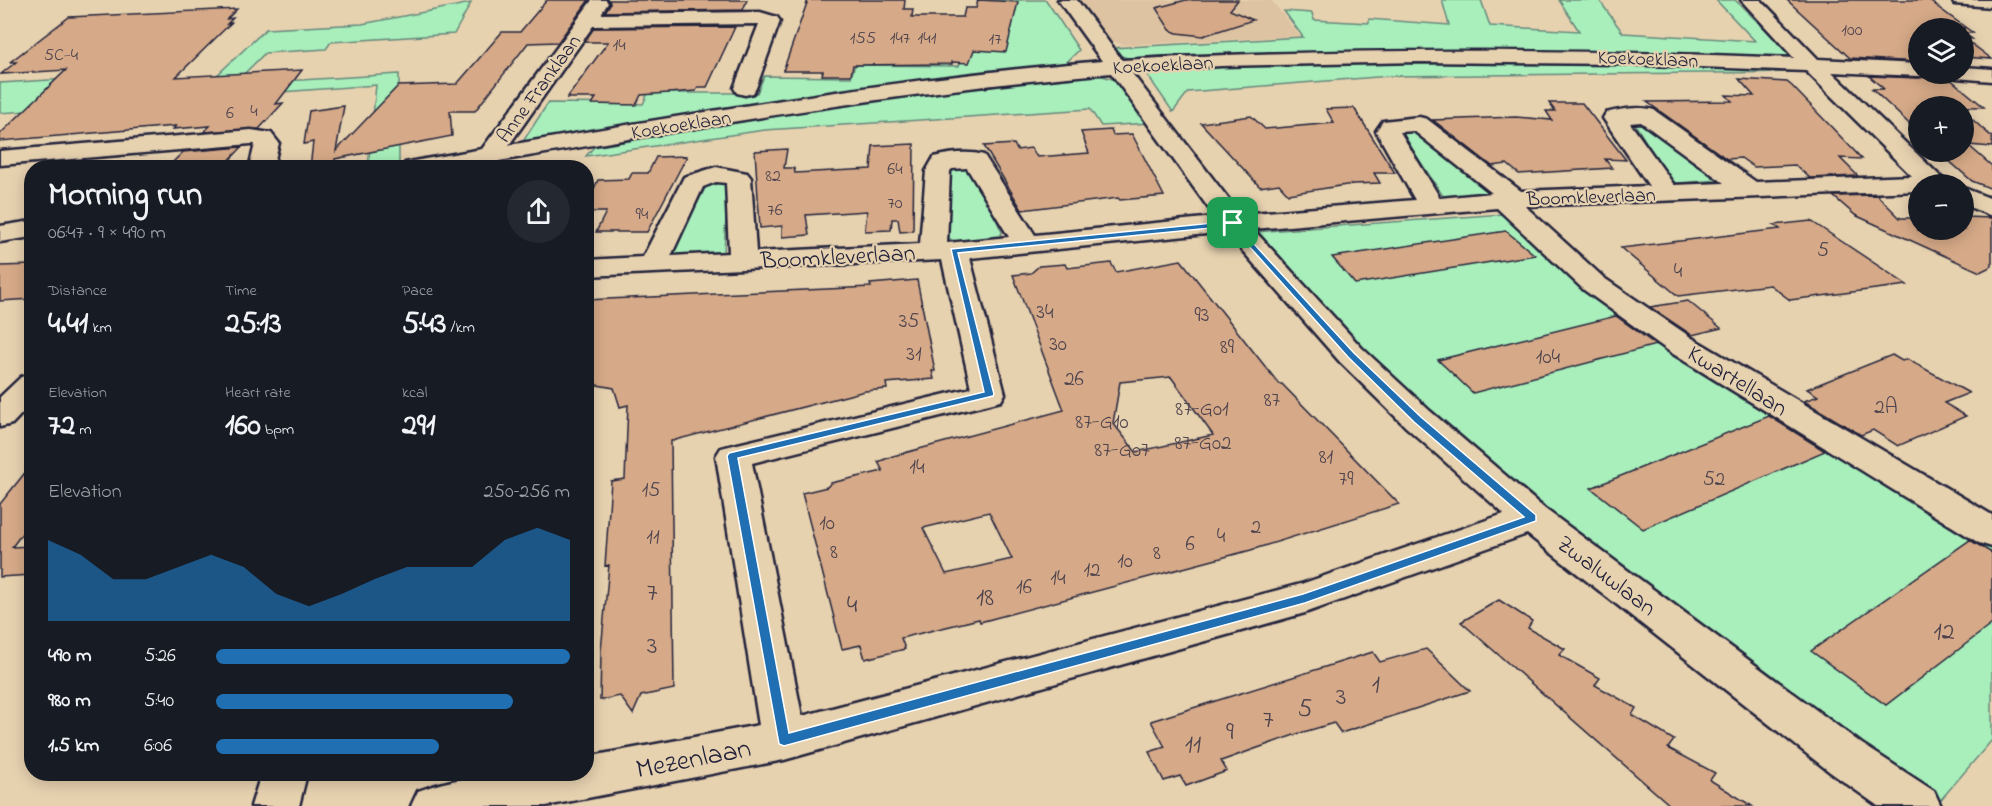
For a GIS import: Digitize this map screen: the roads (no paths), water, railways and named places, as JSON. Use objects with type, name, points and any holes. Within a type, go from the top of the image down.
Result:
[{"type":"street","name":"Anne Franklaan","points":[[487,160],[601,0]]},
{"type":"street","name":"Zwaluwlaan","points":[[1066,0],[1118,66],[1233,223],[1351,355],[1418,419],[1532,518],[1846,758],[1917,806]]},
{"type":"street","points":[[1750,0],[1812,65],[1923,174]]},
{"type":"street","points":[[1961,0],[1992,2]]},
{"type":"street","name":"Anne Franklaan","points":[[587,20],[760,18],[770,21],[745,88]]},
{"type":"street","name":"Koekoeklaan","points":[[497,160],[792,106],[925,87],[1118,66],[1356,56],[1503,54],[1908,70]]},
{"type":"street","points":[[1974,74],[1992,75]]},
{"type":"street","name":"Boomkleverlaan","points":[[1667,193],[1614,118],[1646,115],[1750,190]]},
{"type":"street","name":"Boomkleverlaan","points":[[1431,205],[1388,131],[1391,126],[1419,124],[1509,200]]},
{"type":"street","points":[[0,159],[251,137],[263,138],[267,143],[263,160]]},
{"type":"street","name":"Boomkleverlaan","points":[[944,251],[938,171],[943,162],[975,160],[1027,244]]},
{"type":"street","name":"Boomkleverlaan","points":[[653,264],[693,182],[705,176],[725,174],[738,178],[743,260]]},
{"type":"street","name":"Boomkleverlaan","points":[[594,268],[944,251],[1431,205],[1509,200],[1908,185]]},
{"type":"street","name":"Kwartellaan","points":[[1509,200],[1594,284],[1681,345],[1992,533]]},
{"type":"street","points":[[1974,200],[1992,208]]},
{"type":"street","points":[[0,234],[24,230]]},
{"type":"street","points":[[784,740],[732,456],[989,394],[944,251]]},
{"type":"street","points":[[0,416],[24,392]]},
{"type":"street","name":"Mezenlaan","points":[[594,776],[784,740],[1305,598],[1532,518]]},
{"type":"street","points":[[275,806],[282,781]]},
{"type":"street","name":"Mezenlaan","points":[[435,806],[567,781]]}]
